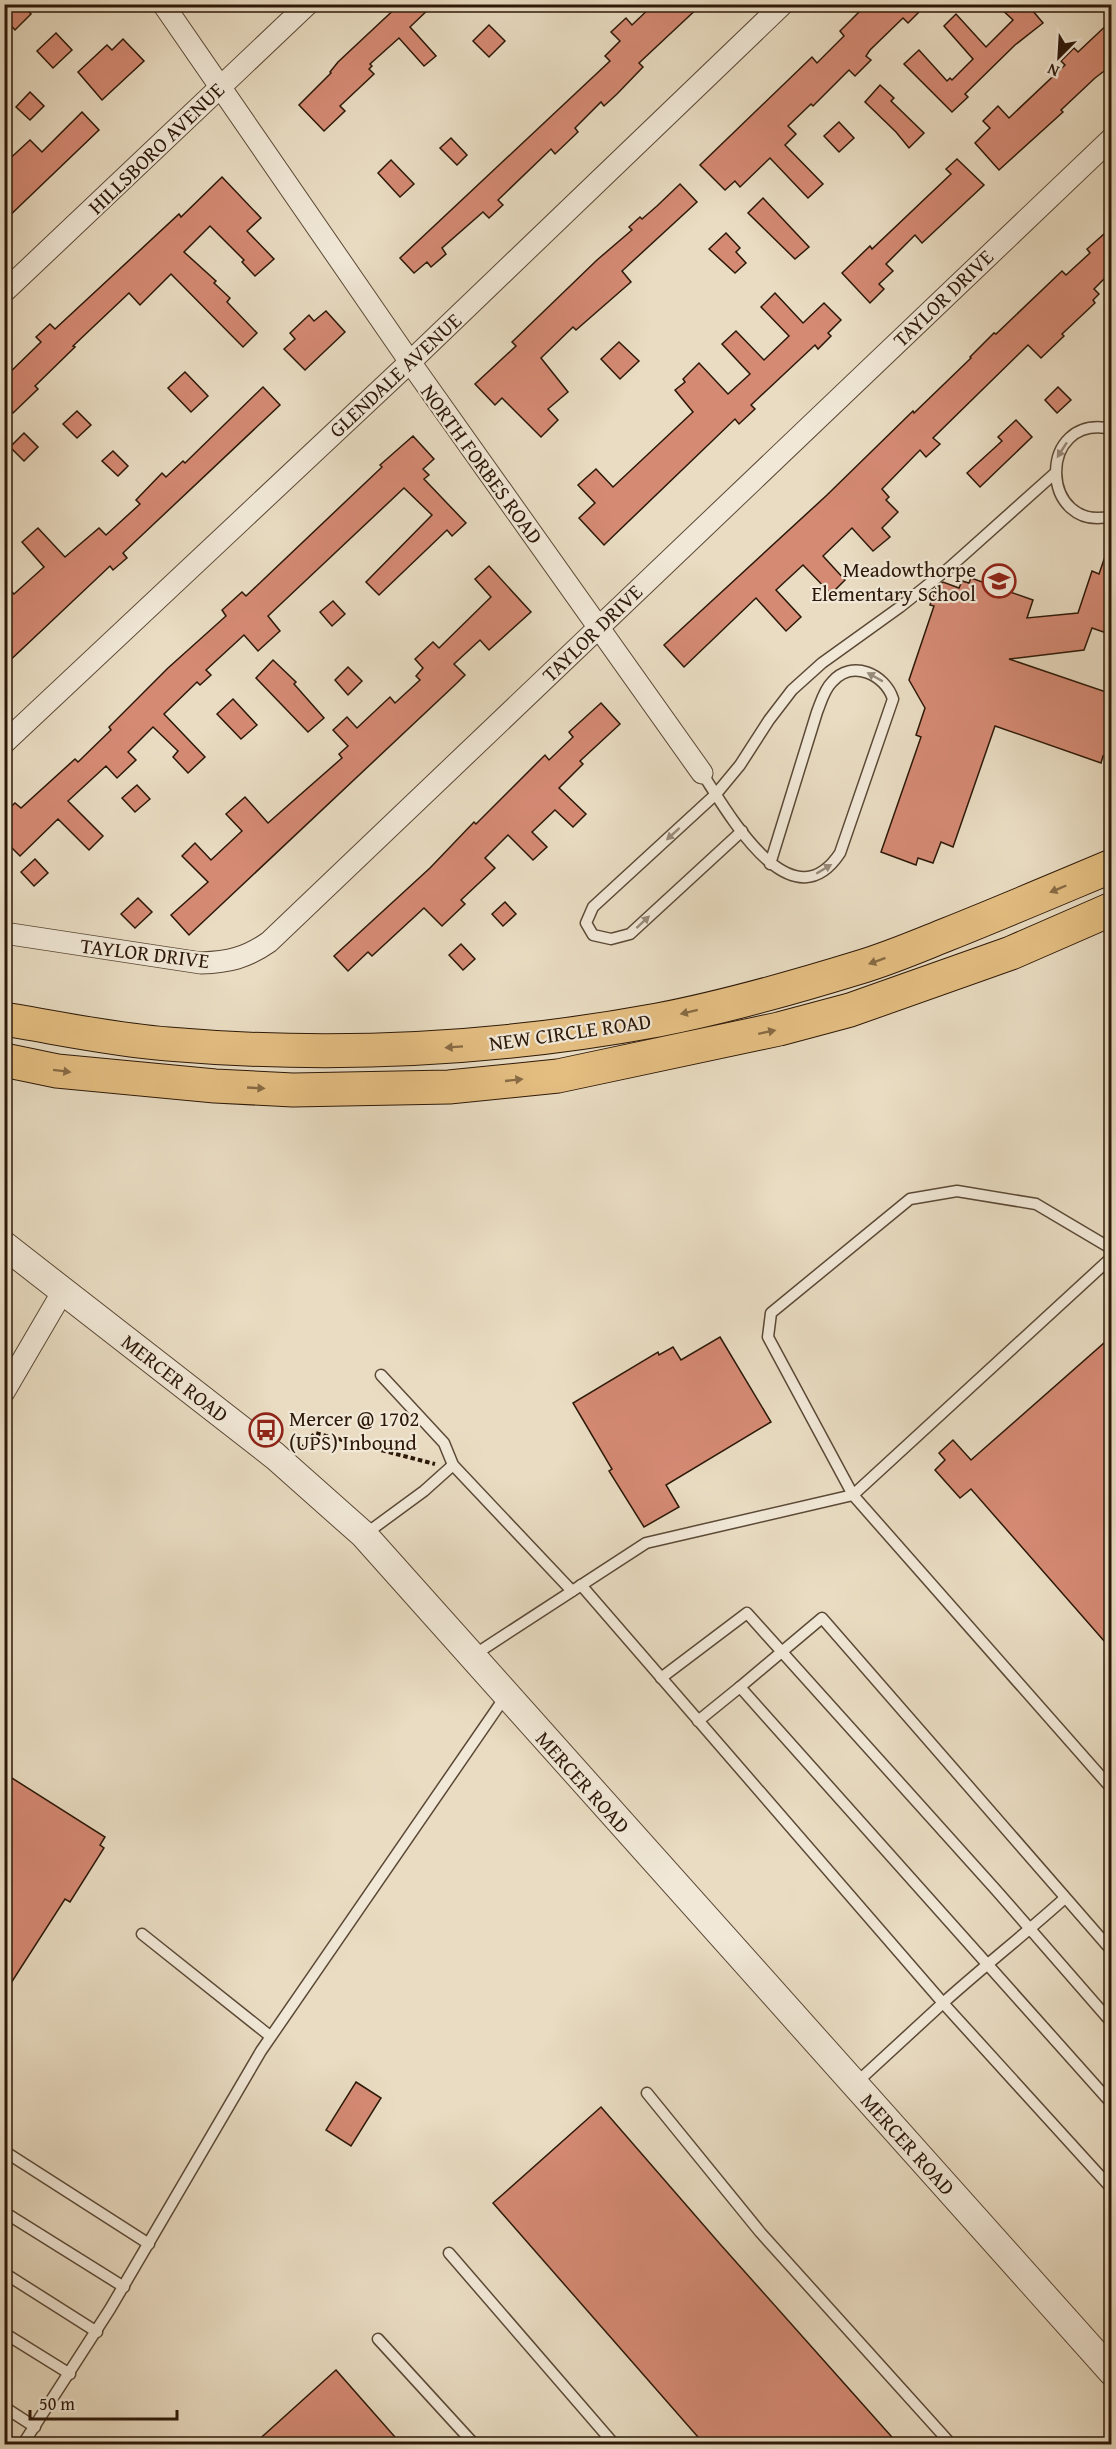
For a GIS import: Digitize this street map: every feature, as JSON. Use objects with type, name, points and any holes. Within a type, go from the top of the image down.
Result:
[{"type":"highway","name":"NEW CIRCLE ROAD","points":[[4,1019],[165,1044],[260,1050],[358,1051],[456,1047],[565,1035],[660,1019],[756,996],[859,967],[1112,866]]},
{"type":"highway","name":"NEW CIRCLE ROAD","points":[[4,1060],[69,1072],[215,1086],[293,1090],[449,1087],[558,1076],[779,1029],[850,1010],[1011,953],[1112,909]]},
{"type":"street","name":"NORTH FORBES ROAD","points":[[163,4],[410,362],[702,773]]},
{"type":"street","name":"HILLSBORO AVENUE","points":[[4,292],[309,4]]},
{"type":"street","name":"GLENDALE AVENUE","points":[[4,743],[410,362],[783,4]]},
{"type":"street","name":"TAYLOR DRIVE","points":[[4,933],[201,963],[226,963],[253,953],[269,942],[1112,138]]},
{"type":"street","name":"MERCER ROAD","points":[[4,1245],[275,1456],[364,1535],[1112,2372]]},
{"type":"street","points":[[4,1392],[63,1290]]},
{"type":"lane","points":[[1112,429],[1088,429],[1074,435],[1063,446],[1056,459],[1054,474],[1057,489],[1076,511],[1089,517],[1112,516]]},
{"type":"lane","points":[[742,831],[630,934],[611,939],[593,935],[586,923],[593,907],[716,795],[740,765],[769,720],[792,690],[822,663],[900,607],[949,568],[1054,474]]},
{"type":"lane","points":[[702,773],[742,831],[770,864],[783,872],[801,877],[816,874],[831,866],[840,853],[893,699],[889,687],[871,674],[857,670],[846,672],[833,680],[825,691],[770,864]]},
{"type":"lane","points":[[1112,1249],[1036,1204],[957,1191],[910,1199],[771,1313],[768,1337],[853,1495],[1112,1789]]},
{"type":"lane","points":[[473,1655],[646,1543],[853,1495],[1112,1257]]},
{"type":"lane","points":[[381,1375],[444,1443],[453,1465],[576,1588],[661,1678],[943,2003],[1112,2189]]},
{"type":"lane","points":[[364,1535],[424,1491],[453,1465]]},
{"type":"lane","points":[[661,1678],[747,1613],[1112,2023]]},
{"type":"lane","points":[[698,1721],[822,1618],[1112,1951]]},
{"type":"lane","points":[[740,1687],[1112,2104]]},
{"type":"lane","points":[[23,2445],[97,2332],[270,2037],[507,1694]]},
{"type":"lane","points":[[855,2084],[987,1963],[1030,1930],[1065,1898]]},
{"type":"lane","points":[[142,1934],[270,2037]]},
{"type":"lane","points":[[647,2093],[760,2232],[951,2445]]},
{"type":"lane","points":[[4,2151],[149,2244]]},
{"type":"lane","points":[[4,2212],[124,2287]]},
{"type":"lane","points":[[449,2253],[614,2445]]},
{"type":"lane","points":[[4,2273],[97,2332]]},
{"type":"lane","points":[[4,2333],[70,2374]]},
{"type":"lane","points":[[378,2339],[474,2445]]},
{"type":"lane","points":[[4,2407],[35,2427]]},
{"type":"path","points":[[294,1458],[315,1433],[434,1463]]},
{"type":"building","points":[[4,4],[22,4],[31,14],[15,30],[4,18]]},
{"type":"building","points":[[400,4],[434,4],[410,27],[436,56],[424,66],[399,38],[370,64],[372,66],[369,69],[374,74],[340,106],[345,111],[324,131],[299,105],[331,73],[338,62]]},
{"type":"building","points":[[654,4],[702,4],[639,63],[643,67],[617,94],[604,106],[601,102],[575,128],[578,132],[555,154],[551,149],[498,200],[503,205],[489,218],[483,212],[442,248],[446,254],[431,267],[427,262],[414,273],[400,258],[610,61],[605,56],[620,41],[611,32],[626,18],[632,25]]},
{"type":"building","points":[[867,4],[927,4],[908,23],[903,18],[870,50],[866,56],[871,60],[855,76],[849,70],[813,106],[811,104],[788,126],[796,134],[785,145],[823,184],[808,198],[770,158],[740,187],[735,181],[725,190],[700,165],[812,57],[817,63],[844,36],[840,31]]},
{"type":"building","points":[[996,4],[1027,4],[1043,23],[1015,45],[965,94],[968,97],[952,112],[904,64],[919,50],[947,81],[950,78],[952,80],[973,59],[944,26],[956,14],[986,47],[1013,20]]},
{"type":"building","points":[[1112,20],[1112,65],[1095,78],[1061,110],[1063,112],[999,170],[975,143],[990,128],[983,121],[998,106],[1009,118],[1065,65],[1061,61],[1074,48],[1078,52]]},
{"type":"building","points":[[489,25],[505,41],[489,57],[473,41]]},
{"type":"building","points":[[56,33],[72,50],[53,68],[37,51]]},
{"type":"building","points":[[123,39],[144,61],[102,100],[78,72],[107,45],[112,50]]},
{"type":"building","points":[[880,85],[894,98],[891,101],[924,133],[909,148],[865,102]]},
{"type":"building","points":[[30,92],[44,106],[30,120],[16,107]]},
{"type":"building","points":[[82,112],[99,130],[4,221],[4,164],[30,140],[42,152]]},
{"type":"building","points":[[839,122],[854,138],[839,152],[824,136]]},
{"type":"building","points":[[451,138],[467,155],[457,165],[440,148]]},
{"type":"building","points":[[957,159],[984,185],[922,243],[915,235],[886,264],[893,271],[879,284],[884,289],[870,303],[842,273],[870,246],[872,249],[951,174],[946,169]]},
{"type":"building","points":[[391,160],[414,184],[400,197],[378,173]]},
{"type":"building","points":[[222,177],[261,218],[247,231],[274,259],[255,276],[242,262],[244,260],[210,226],[184,252],[216,281],[214,283],[230,298],[227,302],[257,333],[243,347],[171,274],[140,305],[129,293],[73,346],[75,347],[35,386],[38,389],[13,413],[4,404],[4,378],[41,342],[36,337],[50,324],[55,329],[179,214],[181,217]]},
{"type":"building","points":[[680,184],[697,202],[622,271],[631,282],[576,330],[573,327],[541,358],[568,392],[548,409],[558,420],[541,437],[502,398],[495,405],[475,384],[516,346],[512,342],[597,260],[632,230],[629,227],[640,217],[642,219]]},
{"type":"building","points":[[763,198],[809,247],[795,259],[748,213]]},
{"type":"building","points":[[1112,227],[1112,271],[1094,289],[1099,294],[1093,300],[1095,303],[1062,334],[1064,336],[1041,358],[1028,345],[933,438],[940,444],[926,457],[920,450],[882,489],[889,497],[886,500],[898,512],[882,528],[890,537],[873,551],[852,528],[823,556],[845,580],[831,594],[803,565],[776,590],[801,617],[786,631],[756,598],[684,667],[664,645],[827,495],[913,411],[914,413],[994,333],[996,334],[1062,271],[1066,275],[1090,253],[1087,249]]},
{"type":"building","points":[[726,233],[740,248],[736,252],[746,263],[735,273],[709,249]]},
{"type":"building","points":[[775,293],[803,323],[824,303],[841,320],[828,333],[831,336],[818,349],[815,345],[751,405],[755,409],[739,424],[735,419],[604,545],[579,518],[595,503],[578,485],[596,469],[613,487],[693,412],[675,390],[685,382],[683,379],[699,363],[728,394],[750,374],[722,344],[736,331],[764,360],[789,336],[761,307]]},
{"type":"building","points":[[326,311],[345,332],[305,370],[284,349],[295,339],[290,333],[309,315],[314,321]]},
{"type":"building","points":[[619,342],[639,361],[620,379],[601,359]]},
{"type":"building","points":[[185,372],[208,396],[191,412],[168,388]]},
{"type":"building","points":[[263,387],[280,405],[123,553],[127,558],[113,570],[110,566],[4,666],[4,584],[14,594],[44,567],[22,542],[38,528],[65,557],[99,528],[106,535],[140,504],[136,500],[162,473],[166,477],[183,461],[185,463]]},
{"type":"building","points":[[1058,387],[1071,400],[1057,413],[1045,400]]},
{"type":"building","points":[[77,411],[91,425],[77,438],[63,424]]},
{"type":"building","points":[[1016,420],[1032,437],[980,487],[967,473],[1002,441],[998,437]]},
{"type":"building","points":[[24,433],[38,447],[24,461],[10,447]]},
{"type":"building","points":[[413,436],[434,459],[423,469],[429,475],[424,479],[466,523],[452,536],[447,530],[379,595],[366,582],[432,515],[404,488],[268,616],[280,631],[258,651],[244,635],[206,670],[211,675],[200,685],[197,682],[164,714],[205,757],[188,773],[173,757],[178,751],[153,727],[128,752],[136,760],[117,778],[106,766],[68,801],[103,836],[89,850],[58,819],[20,856],[4,840],[4,813],[15,803],[21,808],[75,759],[78,762],[111,730],[109,727],[168,668],[226,616],[222,610],[242,592],[246,596],[382,467],[380,465]]},
{"type":"building","points":[[113,451],[128,466],[118,476],[102,461]]},
{"type":"building","points":[[1109,545],[1112,546],[1112,635],[1092,628],[1084,650],[1009,659],[1112,694],[1112,759],[1103,756],[1101,763],[995,726],[953,847],[941,842],[933,863],[918,858],[916,865],[881,852],[921,737],[916,735],[925,708],[909,680],[934,606],[930,605],[936,588],[943,582],[959,588],[962,581],[969,583],[971,578],[1033,600],[1027,618],[1078,613],[1092,571],[1099,574]]},
{"type":"building","points":[[489,566],[531,612],[489,650],[480,640],[454,664],[465,675],[189,935],[171,915],[208,882],[182,856],[195,843],[211,860],[242,831],[226,814],[245,797],[268,823],[342,758],[339,754],[348,746],[333,730],[347,717],[357,728],[390,697],[395,703],[420,680],[416,676],[423,668],[415,659],[433,642],[439,648],[491,597],[475,579]]},
{"type":"building","points":[[333,601],[345,614],[332,626],[320,612]]},
{"type":"building","points":[[273,660],[296,682],[294,684],[324,718],[308,732],[256,678]]},
{"type":"building","points":[[348,667],[362,681],[348,695],[335,680]]},
{"type":"building","points":[[233,699],[257,725],[241,739],[217,714]]},
{"type":"building","points":[[601,703],[620,724],[580,761],[583,764],[559,788],[586,814],[573,827],[555,810],[532,832],[547,847],[533,860],[508,835],[485,858],[495,868],[461,900],[465,904],[442,926],[424,908],[372,956],[368,952],[348,971],[334,956],[430,868],[474,822],[476,824],[545,755],[549,760],[573,737],[569,732]]},
{"type":"building","points":[[137,785],[150,799],[135,812],[122,798]]},
{"type":"building","points":[[35,859],[48,873],[34,886],[21,872]]},
{"type":"building","points":[[138,898],[152,912],[135,928],[121,914]]},
{"type":"building","points":[[505,902],[516,914],[503,926],[492,914]]},
{"type":"building","points":[[461,944],[475,959],[463,970],[449,955]]},
{"type":"building","points":[[1112,1336],[1112,1650],[971,1489],[960,1498],[935,1470],[945,1460],[939,1453],[953,1440],[971,1460]]},
{"type":"building","points":[[720,1337],[771,1422],[666,1485],[679,1507],[644,1527],[609,1471],[612,1469],[573,1403],[658,1352],[659,1355],[673,1347],[681,1360]]},
{"type":"building","points":[[4,1773],[105,1837],[100,1845],[104,1848],[70,1902],[65,1899],[4,1994]]},
{"type":"building","points":[[356,2082],[381,2098],[351,2146],[326,2130]]},
{"type":"building","points":[[601,2107],[899,2445],[705,2445],[493,2203]]},
{"type":"building","points":[[336,2370],[402,2445],[253,2445]]},
{"type":"place","name":"Meadowthorpe Elementary School","points":[[999,581]]},
{"type":"place","name":"Mercer @ 1702 (UPS) Inbound","points":[[266,1430]]}]
